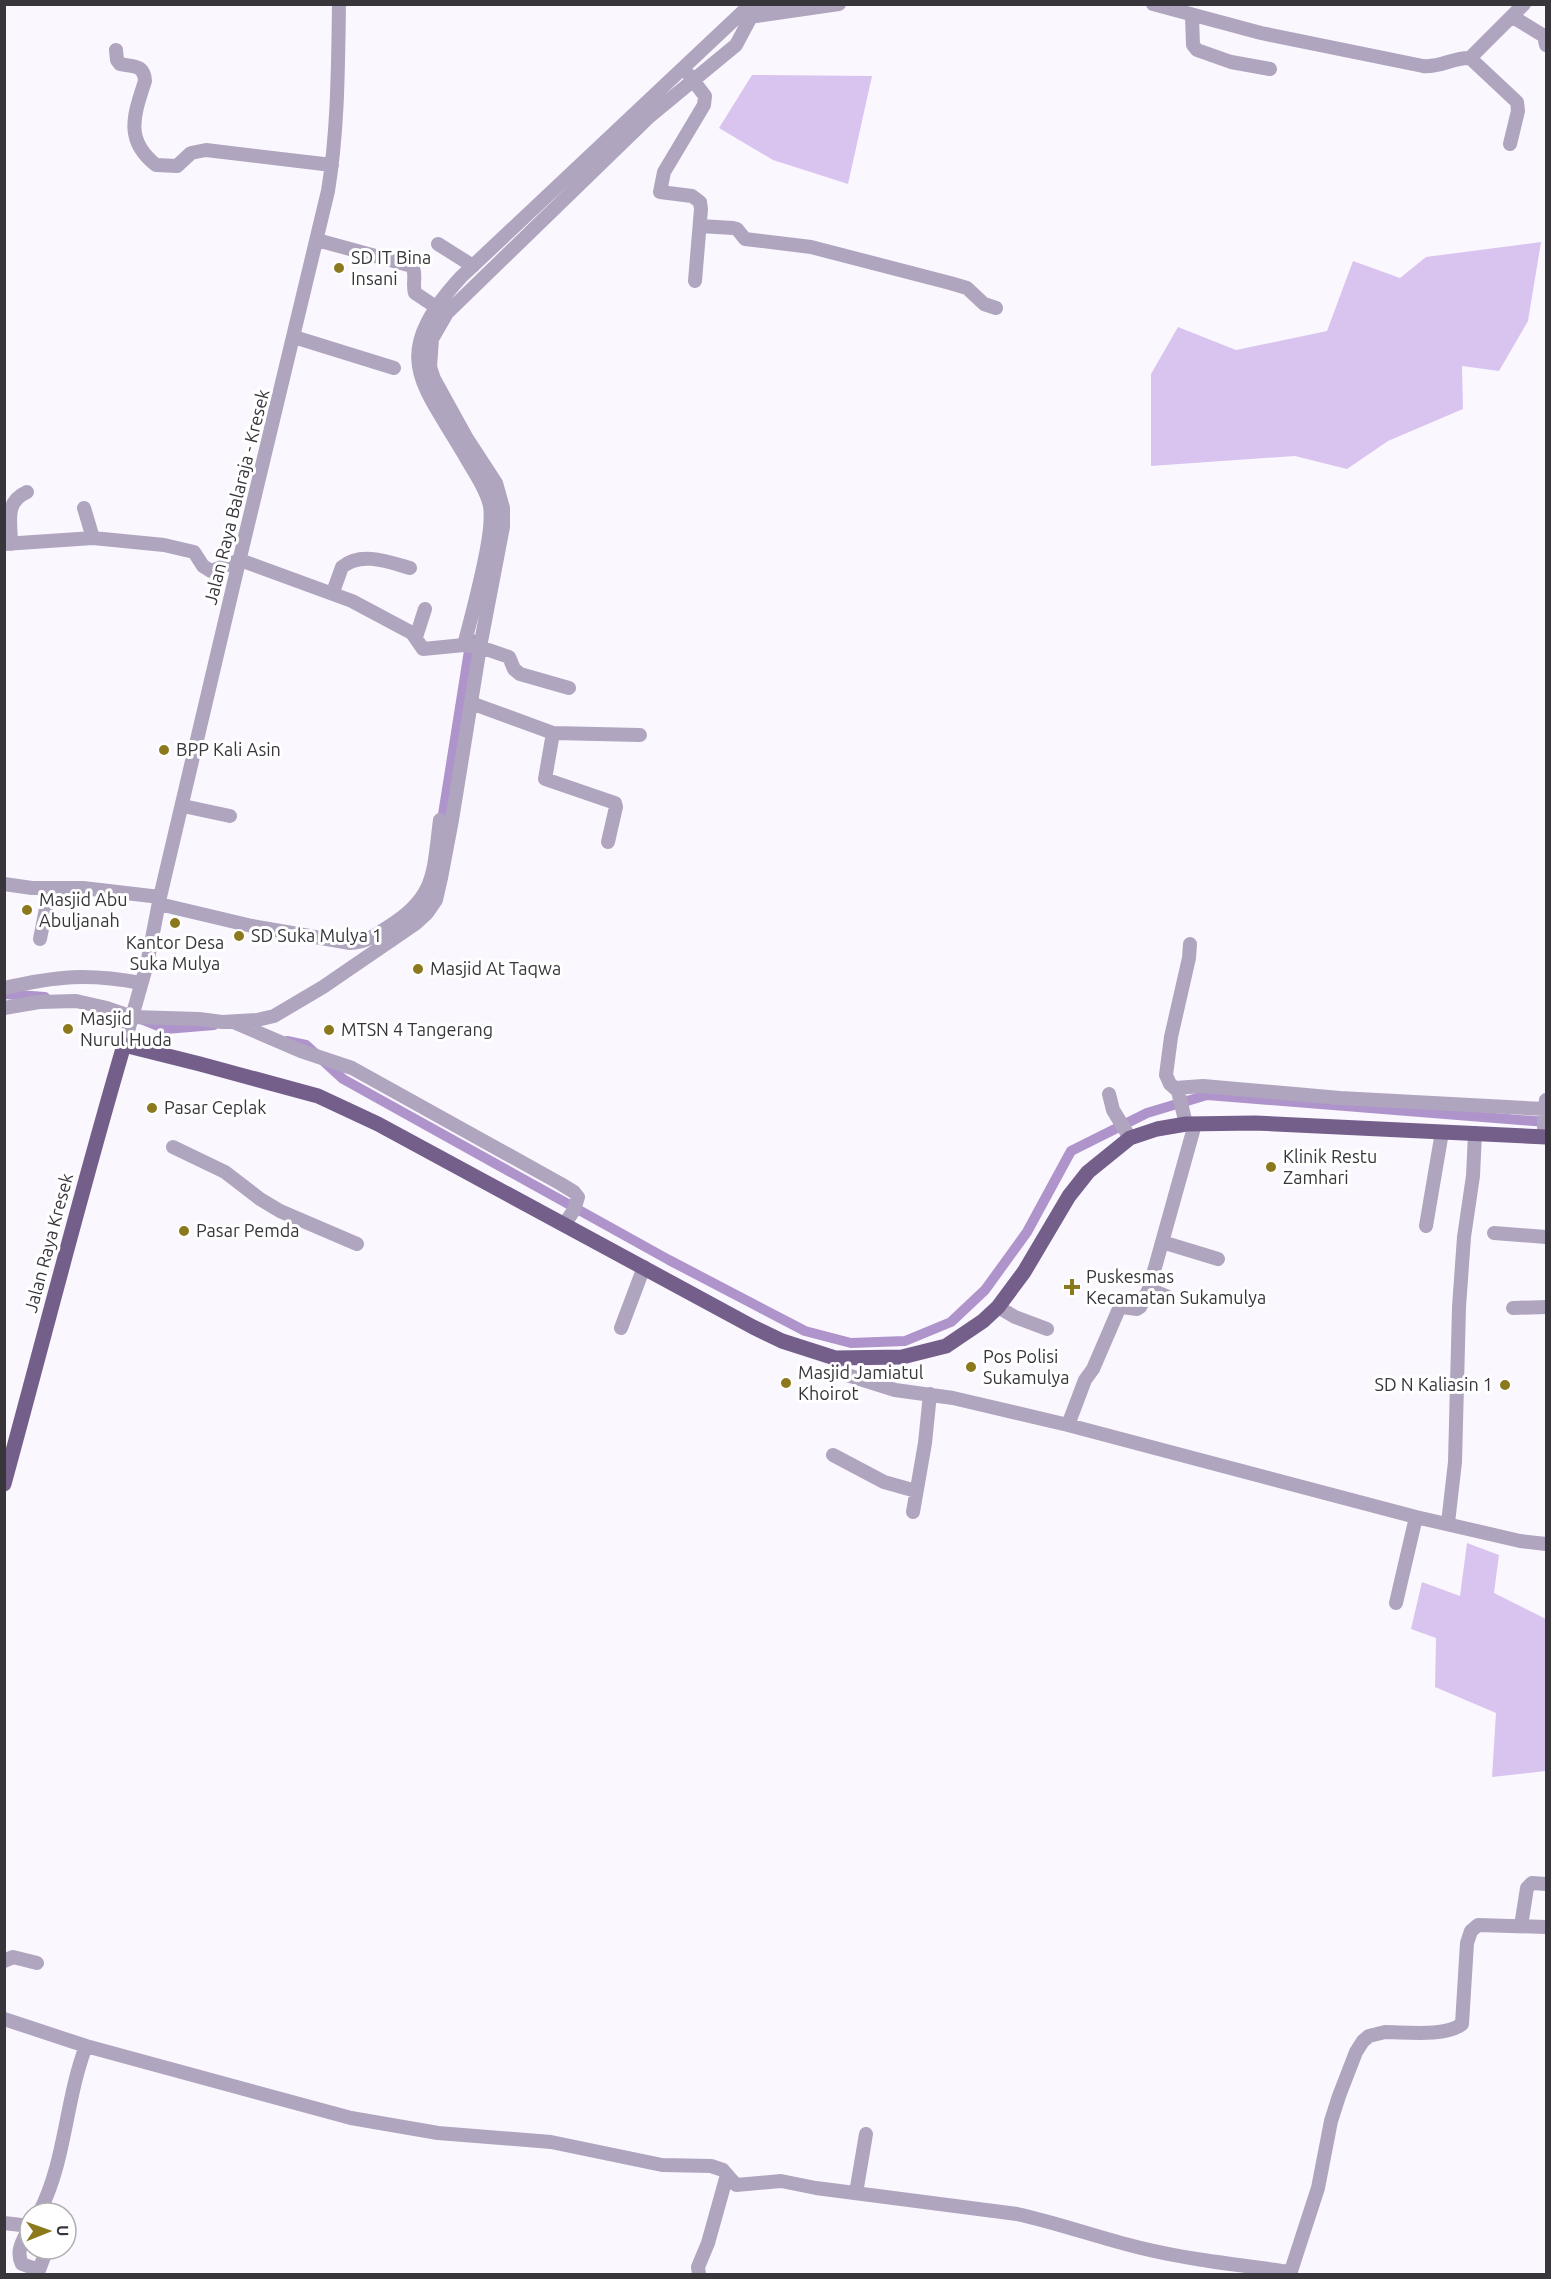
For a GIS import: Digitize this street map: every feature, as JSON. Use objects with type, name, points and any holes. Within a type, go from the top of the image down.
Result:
[{"type":"main road","points":[[124,1045],[318,1096],[378,1124],[753,1327],[782,1341],[835,1358],[895,1358],[935,1350],[983,1322],[998,1307],[1024,1272],[1078,1183],[1127,1134],[1157,1129],[1188,1119],[1545,1135]]},
{"type":"main road","name":"Jalan Raya Kresek","points":[[4,1484],[44,1340],[77,1208],[124,1045]]},
{"type":"street","name":"Jalan Raya Balaraja - Kresek","points":[[133,1015],[317,240],[332,165],[338,79],[339,4]]},
{"type":"street","points":[[751,11],[839,4]]},
{"type":"street","points":[[1153,4],[1192,16],[1311,44],[1423,66],[1440,66],[1458,59],[1470,58],[1514,17],[1524,4]]},
{"type":"street","points":[[4,1008],[39,1002],[76,1001],[133,1015],[234,1022],[257,1020],[283,1011],[323,987],[427,913],[436,900],[453,820],[471,703],[472,646],[491,521],[490,509],[482,485],[441,420],[420,371],[417,360],[420,335],[443,297],[473,266],[650,116],[688,73],[751,11],[768,5]]},
{"type":"street","points":[[688,73],[736,45],[751,11]]},
{"type":"street","points":[[1192,16],[1193,45],[1197,50],[1231,62],[1269,69]]},
{"type":"street","points":[[1514,17],[1544,36],[1546,45]]},
{"type":"street","points":[[116,50],[120,64],[141,68],[144,74],[145,81],[134,129],[141,151],[156,165],[177,166],[191,153],[206,150],[332,165]]},
{"type":"street","points":[[1470,58],[1517,102],[1518,111],[1510,144]]},
{"type":"street","points":[[688,73],[705,96],[704,105],[664,172],[660,192],[696,198],[701,205],[695,281]]},
{"type":"street","points":[[472,646],[503,527],[503,508],[496,483],[466,437],[434,379],[430,367],[432,339],[447,313],[576,177]]},
{"type":"street","points":[[700,226],[733,228],[745,239],[811,247],[950,283],[967,288],[984,304],[996,308]]},
{"type":"street","points":[[317,240],[412,266],[415,271],[413,285],[415,293],[436,307]]},
{"type":"street","points":[[438,244],[473,266]]},
{"type":"street","points":[[294,337],[394,368]]},
{"type":"street","points":[[27,492],[17,496],[13,501],[8,544],[93,538],[142,542],[190,550],[196,553],[203,566],[211,571],[240,560],[333,592],[373,611],[416,637]]},
{"type":"street","points":[[84,508],[93,538]]},
{"type":"street","points":[[333,592],[342,567],[354,560],[372,559],[410,568]]},
{"type":"street","points":[[424,609],[416,637],[419,645],[424,649],[472,646],[509,657],[514,669],[520,674],[569,688]]},
{"type":"street","points":[[471,703],[554,734],[640,735]]},
{"type":"street","points":[[554,734],[546,767],[546,779],[615,803],[608,842]]},
{"type":"street","points":[[183,806],[230,816]]},
{"type":"street","points":[[4,884],[32,888],[83,888],[160,901],[252,926],[350,943],[361,942],[370,939],[403,918],[421,900],[429,885],[440,820]]},
{"type":"street","points":[[40,939],[50,888]]},
{"type":"street","points":[[1068,1425],[1084,1380],[1093,1369],[1118,1311],[1122,1307],[1137,1309],[1140,1307],[1149,1289],[1162,1242],[1188,1119],[1177,1090],[1167,1080],[1166,1067],[1190,944]]},
{"type":"street","points":[[4,988],[46,979],[88,976],[140,988]]},
{"type":"street","name":"Jalan Raya Kresek","points":[[124,1045],[133,1015]]},
{"type":"street","points":[[234,1022],[301,1051],[352,1068],[561,1184],[578,1195],[575,1206],[564,1225]]},
{"type":"street","points":[[1177,1090],[1203,1086],[1340,1098],[1545,1108],[1545,1135]]},
{"type":"street","points":[[1109,1094],[1116,1117],[1127,1134]]},
{"type":"street","points":[[1426,1226],[1442,1132]]},
{"type":"street","points":[[1448,1523],[1455,1462],[1464,1237],[1473,1176],[1475,1133]]},
{"type":"street","points":[[173,1147],[225,1172],[280,1211],[357,1244]]},
{"type":"street","points":[[1494,1233],[1546,1237]]},
{"type":"street","points":[[1162,1242],[1218,1259]]},
{"type":"street","points":[[621,1328],[644,1267]]},
{"type":"street","points":[[1149,1289],[1168,1297]]},
{"type":"street","points":[[1514,1308],[1546,1306]]},
{"type":"street","points":[[998,1307],[1047,1329]]},
{"type":"street","points":[[835,1358],[844,1374],[895,1390],[930,1394],[1068,1425],[1416,1517],[1520,1541],[1546,1544]]},
{"type":"street","points":[[913,1512],[925,1443],[930,1394]]},
{"type":"street","points":[[833,1455],[884,1482],[916,1491]]},
{"type":"street","points":[[1395,1603],[1416,1517]]},
{"type":"street","points":[[1521,1926],[1527,1888],[1532,1883],[1546,1884]]},
{"type":"street","points":[[5,2021],[86,2046],[351,2118],[438,2133],[550,2142],[662,2165],[717,2167],[736,2185],[781,2181],[1017,2214],[1102,2239],[1164,2253],[1290,2273],[1318,2188],[1331,2121],[1356,2052],[1363,2041],[1376,2033],[1455,2029],[1462,2024],[1467,1943],[1471,1931],[1478,1925],[1546,1927]]},
{"type":"street","points":[[4,1962],[13,1957],[37,1963]]},
{"type":"street","points":[[44,2201],[57,2168],[72,2091],[86,2046]]},
{"type":"street","points":[[856,2193],[867,2134]]},
{"type":"street","points":[[699,2274],[698,2267],[708,2243],[727,2175]]},
{"type":"street","points":[[4,2223],[18,2229]]},
{"type":"street","points":[[20,2261],[38,2272]]},
{"type":"shaded area","points":[[752,75],[872,76],[848,184],[773,160],[719,128]]},
{"type":"shaded area","points":[[1541,242],[1528,321],[1499,371],[1462,366],[1463,409],[1388,441],[1347,469],[1295,456],[1151,466],[1151,374],[1178,327],[1236,350],[1327,331],[1353,261],[1400,278],[1426,257]]},
{"type":"shaded area","points":[[1467,1543],[1499,1555],[1494,1593],[1546,1619],[1546,1771],[1492,1777],[1496,1713],[1435,1687],[1436,1638],[1411,1629],[1422,1582],[1460,1596]]},
{"type":"waterway","points":[[441,827],[471,638]]},
{"type":"waterway","points":[[4,994],[45,997]]},
{"type":"waterway","points":[[141,1019],[166,1029],[214,1025]]},
{"type":"waterway","points":[[287,1041],[306,1045],[343,1079],[669,1260],[805,1331],[851,1343],[905,1341],[951,1322],[985,1290],[1027,1232],[1071,1151],[1147,1113],[1207,1095],[1546,1122]]},
{"type":"place","name":"SD IT Bina Insani","points":[[339,268]]},
{"type":"place","name":"BPP Kali Asin","points":[[164,750]]},
{"type":"place","name":"Masjid Abu Abuljanah","points":[[27,910]]},
{"type":"place","name":"Kantor Desa Suka Mulya","points":[[175,923]]},
{"type":"place","name":"SD Suka Mulya 1","points":[[239,936]]},
{"type":"place","name":"Masjid At Taqwa","points":[[418,969]]},
{"type":"place","name":"Masjid Nurul Huda","points":[[68,1029]]},
{"type":"place","name":"MTSN 4 Tangerang","points":[[329,1030]]},
{"type":"place","name":"Pasar Ceplak","points":[[152,1108]]},
{"type":"place","name":"Klinik Restu Zamhari","points":[[1271,1167]]},
{"type":"place","name":"Pasar Pemda","points":[[184,1231]]},
{"type":"place","name":"Puskesmas Kecamatan Sukamulya","points":[[1072,1287]]},
{"type":"place","name":"Pos Polisi Sukamulya","points":[[971,1367]]},
{"type":"place","name":"Masjid Jamiatul Khoirot","points":[[786,1383]]},
{"type":"place","name":"SD N Kaliasin 1","points":[[1505,1385]]}]
